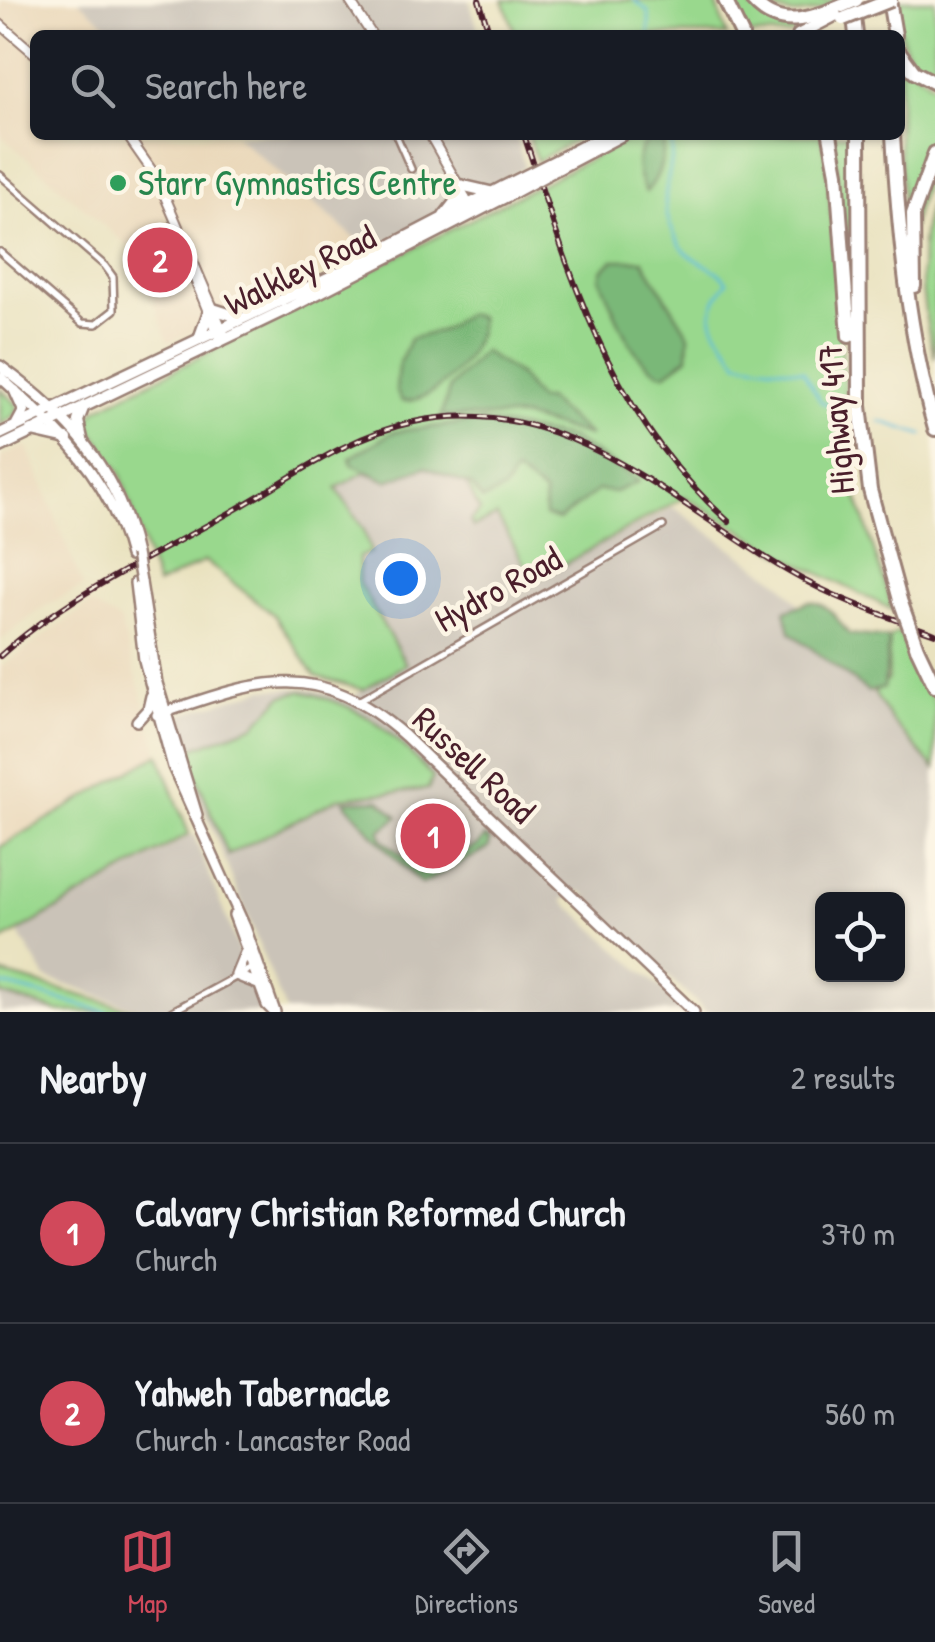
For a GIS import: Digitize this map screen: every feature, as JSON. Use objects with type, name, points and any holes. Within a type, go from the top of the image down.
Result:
[{"type":"highway","points":[[722,0],[731,30]]},
{"type":"highway","points":[[722,0],[739,30]]},
{"type":"highway","points":[[752,0],[773,17],[793,21],[886,0]]},
{"type":"highway","points":[[886,0],[886,30]]},
{"type":"highway","points":[[886,0],[894,30]]},
{"type":"highway","points":[[849,6],[856,30]]},
{"type":"highway","points":[[905,60],[914,72],[935,83]]},
{"type":"highway","points":[[830,140],[858,426],[867,470]]},
{"type":"highway","name":"Highway 417","points":[[859,140],[857,333],[867,470],[900,600],[935,686]]},
{"type":"highway","points":[[892,140],[902,255],[935,429]]},
{"type":"highway","points":[[928,402],[911,244],[916,201],[935,153]]},
{"type":"main road","points":[[807,30],[865,0]]},
{"type":"main road","points":[[818,30],[849,6]]},
{"type":"main road","name":"Walkley Road","points":[[558,164],[597,140]]},
{"type":"main road","name":"Walkley Road","points":[[0,434],[16,425],[84,406],[502,191],[611,140]]},
{"type":"main road","points":[[442,219],[456,202],[458,188],[502,191]]},
{"type":"main road","name":"Walkley Road","points":[[393,249],[442,219],[469,210]]},
{"type":"main road","name":"Walkley Road","points":[[0,446],[199,337],[220,334],[244,316],[363,265]]},
{"type":"main road","points":[[199,337],[210,311],[244,316]]},
{"type":"main road","points":[[0,366],[51,415],[109,498],[133,555]]},
{"type":"main road","points":[[0,378],[82,439],[120,498],[161,714],[197,804],[197,818],[274,1012]]},
{"type":"main road","points":[[15,391],[24,411],[16,425]]},
{"type":"main road","points":[[82,439],[78,421],[84,406]]},
{"type":"main road","points":[[31,431],[67,439]]},
{"type":"main road","name":"Russell Road","points":[[161,714],[249,687],[286,682],[326,687],[360,700],[405,736],[694,1012]]},
{"type":"main road","points":[[154,688],[172,700],[191,704]]},
{"type":"main road","points":[[154,688],[148,709],[136,721],[152,725],[168,737]]},
{"type":"main road","points":[[168,737],[176,720],[191,704]]},
{"type":"main road","points":[[233,908],[245,950],[256,966],[258,984],[274,1012]]},
{"type":"main road","points":[[245,950],[236,975],[258,984]]},
{"type":"street","points":[[349,0],[369,30]]},
{"type":"street","points":[[0,24],[30,50]]},
{"type":"street","points":[[130,140],[164,194],[220,334]]},
{"type":"street","points":[[398,140],[411,169]]},
{"type":"street","points":[[433,140],[469,210]]},
{"type":"street","points":[[0,175],[106,266],[112,277],[114,310],[96,324],[82,323],[0,252]]},
{"type":"street","name":"Hydro Road","points":[[360,700],[663,526]]},
{"type":"street","points":[[171,1012],[256,966]]},
{"type":"shaded area","points":[[0,0],[78,0],[113,30],[30,30],[30,140],[241,140],[370,251],[168,343],[138,255],[0,135]]},
{"type":"shaded area","points":[[78,0],[469,0],[478,30],[113,30]]},
{"type":"shaded area","points":[[241,140],[517,140],[525,167],[370,251]]},
{"type":"shaded area","points":[[27,445],[83,587],[45,606],[0,641],[0,458]]},
{"type":"shaded area","points":[[425,467],[466,483],[481,512],[473,527],[497,516],[535,580],[673,507],[782,584],[935,769],[935,1012],[707,1012],[612,925],[582,891],[562,900],[687,1012],[286,1012],[184,759],[177,729],[183,714],[264,689],[307,688],[349,699],[406,664],[358,583],[359,557],[371,552],[364,530],[336,488],[365,472],[387,481]]},
{"type":"shaded area","points":[[90,604],[120,621],[159,754],[0,848],[0,667]]},
{"type":"shaded area","points":[[193,834],[263,1012],[147,1012],[46,978],[18,932]]},
{"type":"shaded area","points":[[0,992],[70,1012],[0,1012]]},
{"type":"green space","points":[[503,0],[715,0],[725,30],[513,30]]},
{"type":"green space","points":[[727,0],[749,0],[801,29],[799,30],[742,30]]},
{"type":"green space","points":[[757,0],[844,0],[791,14]]},
{"type":"green space","points":[[901,0],[935,0],[935,77],[910,56],[905,46],[905,30],[899,30],[893,4]]},
{"type":"green space","points":[[905,63],[935,86],[935,149],[906,246],[898,140],[905,140]]},
{"type":"green space","points":[[530,140],[577,140],[537,161]]},
{"type":"green space","points":[[627,140],[822,140],[853,484],[893,610],[788,558],[685,497],[534,581],[497,516],[473,527],[470,521],[480,511],[466,483],[425,467],[387,481],[365,472],[336,488],[364,530],[371,552],[359,557],[359,583],[406,664],[363,690],[315,676],[274,615],[205,561],[157,585],[120,472],[86,422],[97,409]]},
{"type":"green space","points":[[650,140],[664,140],[662,161],[646,192],[638,168],[643,146]]},
{"type":"green space","points":[[834,140],[851,140],[852,314]]},
{"type":"green space","points":[[935,188],[935,358],[923,295],[922,250]]},
{"type":"green space","points":[[613,260],[643,260],[689,335],[688,357],[665,374],[642,360],[618,320],[600,279],[602,270]]},
{"type":"green space","points":[[466,314],[479,317],[479,330],[466,358],[429,394],[402,401],[396,391],[398,367],[410,339],[443,330]]},
{"type":"green space","points":[[483,351],[519,375],[538,400],[547,399],[590,436],[523,417],[441,416],[450,387]]},
{"type":"green space","points":[[0,389],[18,405],[16,414],[0,425]]},
{"type":"green space","points":[[480,421],[571,438],[639,481],[615,492],[598,490],[559,520],[545,516],[544,493],[515,472],[504,490],[482,500],[472,486],[425,467],[387,481],[352,464],[350,458],[393,432]]},
{"type":"green space","points":[[808,602],[827,608],[849,634],[889,638],[884,688],[868,692],[790,632],[785,611]]},
{"type":"green space","points":[[899,632],[935,704],[935,769],[892,721],[874,693],[888,680],[889,638]]},
{"type":"green space","points":[[302,691],[344,705],[375,722],[433,777],[428,789],[339,798],[228,855],[186,751],[255,725],[282,696]]},
{"type":"green space","points":[[159,754],[189,834],[0,942],[0,847]]},
{"type":"green space","points":[[380,800],[398,817],[380,831],[382,839],[422,872],[478,845],[485,837],[490,840],[489,848],[422,884],[344,801]]},
{"type":"green space","points":[[0,973],[141,1012],[60,1012],[0,994]]},
{"type":"waterway","points":[[634,0],[649,12],[649,30]]},
{"type":"waterway","points":[[671,140],[672,160],[665,196],[670,225],[684,250],[727,282],[711,316],[717,331],[738,362],[803,371],[821,402],[838,407]]},
{"type":"waterway","points":[[880,421],[923,435]]},
{"type":"waterway","points":[[0,984],[107,1012]]},
{"type":"railway","points":[[479,0],[488,30]]},
{"type":"railway","points":[[526,140],[579,294],[624,391],[653,437],[729,522]]},
{"type":"railway","points":[[0,656],[84,594],[345,446],[414,422],[468,416],[518,422],[567,437],[658,486],[806,582],[935,634]]},
{"type":"place","name":"Starr Gymnastics Centre","points":[[118,183]]},
{"type":"place","name":"Yahweh Tabernacle","points":[[160,260]]},
{"type":"place","name":"Calvary Christian Reformed Church","points":[[433,836]]}]
